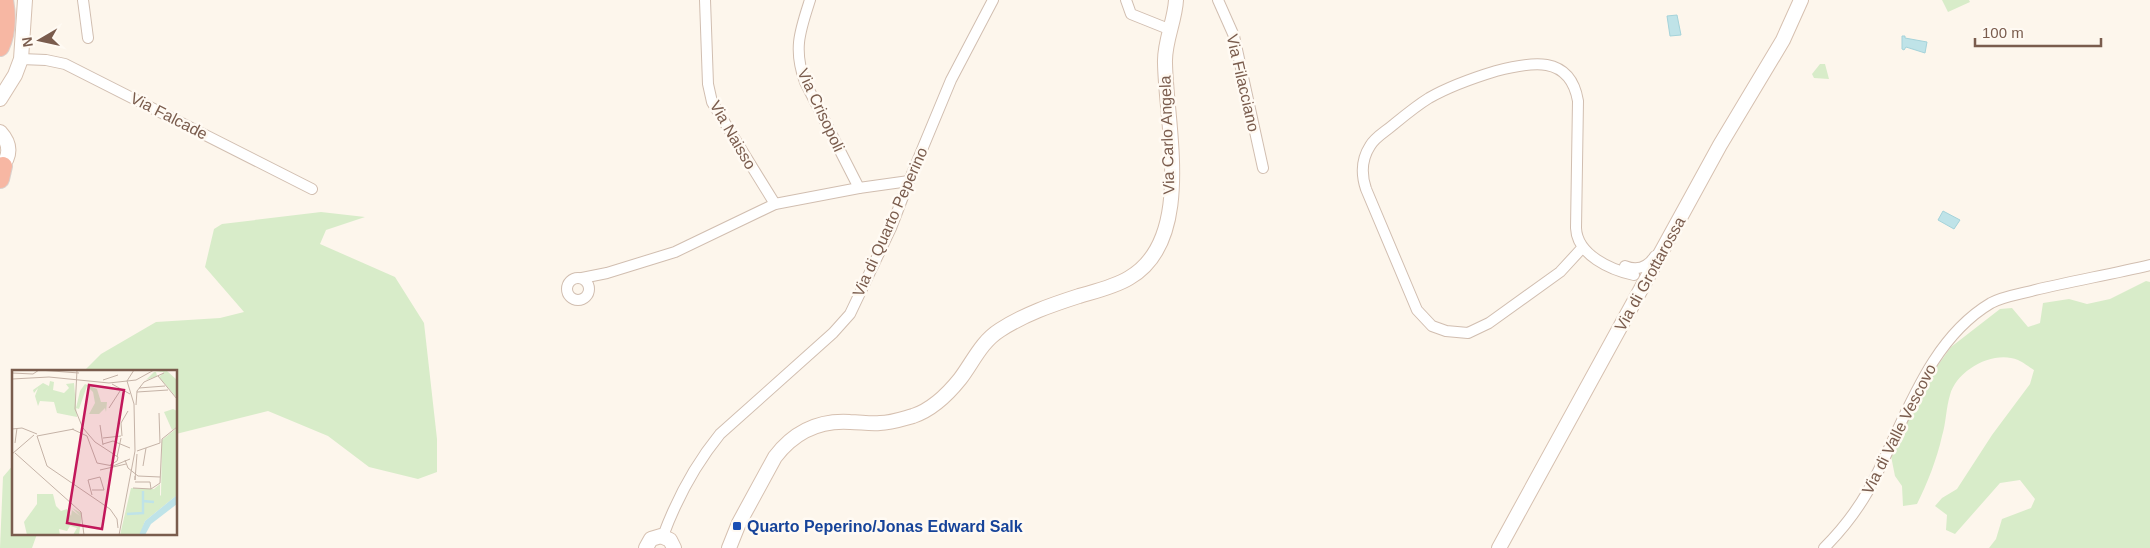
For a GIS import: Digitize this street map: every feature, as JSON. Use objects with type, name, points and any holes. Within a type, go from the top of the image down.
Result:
[{"type":"highway","points":[[0,47],[5,33],[4,0]]},
{"type":"street","points":[[1,95],[15,76],[21,59],[25,0]]},
{"type":"street","points":[[83,0],[88,38]]},
{"type":"street","name":"Via Naisso","points":[[705,0],[710,96],[720,117],[775,204]]},
{"type":"street","name":"Via Crisopoli","points":[[810,0],[798,40],[800,67],[805,82],[859,188]]},
{"type":"street","name":"Via di Quarto Peperino","points":[[663,536],[676,502],[693,470],[720,434],[826,339],[850,314],[891,228],[951,80],[993,0]]},
{"type":"street","points":[[1126,0],[1132,14],[1171,30],[1176,0]]},
{"type":"street","name":"Via Filacciano","points":[[1218,0],[1234,36],[1263,168]]},
{"type":"street","name":"Via di Grottarossa","points":[[1499,548],[1640,278],[1676,225],[1720,145],[1783,40],[1802,0]]},
{"type":"street","name":"Via Carlo Angela","points":[[729,548],[775,457],[798,434],[810,428],[835,421],[880,423],[916,414],[931,406],[945,395],[960,379],[988,338],[999,330],[1023,316],[1050,305],[1114,286],[1136,274],[1149,262],[1164,236],[1170,206],[1171,149],[1164,61],[1171,30]]},
{"type":"street","name":"Via Falcade","points":[[21,59],[46,60],[65,64],[312,189]]},
{"type":"street","points":[[1583,247],[1560,272],[1478,330],[1458,333],[1432,326],[1417,310],[1366,189],[1362,175],[1365,156],[1374,140],[1406,115],[1429,98],[1461,82],[1528,63],[1546,64],[1555,67],[1562,71],[1573,84],[1578,101],[1576,228],[1578,239],[1583,247],[1599,260],[1622,272],[1640,278]]},
{"type":"street","points":[[0,132],[8,146],[7,156],[1,171]]},
{"type":"street","points":[[585,280],[596,275],[675,252],[775,204],[859,188],[909,181]]},
{"type":"street","points":[[1625,266],[1636,268],[1648,264],[1676,225]]},
{"type":"street","points":[[1583,247],[1594,250],[1625,266],[1640,278]]},
{"type":"street","name":"Via di Valle Vescovo","points":[[1824,548],[1846,523],[1868,490],[1936,357],[1972,318],[1992,303],[2015,295],[2150,265]]},
{"type":"street","points":[[645,547],[653,537],[663,536],[670,540],[674,548]]},
{"type":"green space","points":[[1942,0],[1969,0],[1970,2],[1948,12]]},
{"type":"green space","points":[[1820,64],[1825,64],[1829,79],[1814,78],[1812,74]]},
{"type":"green space","points":[[321,212],[365,217],[326,230],[320,244],[395,277],[424,323],[437,439],[437,472],[418,479],[369,467],[328,436],[268,411],[178,434],[178,370],[85,370],[101,354],[156,322],[220,318],[244,312],[205,267],[214,229],[222,224]]},
{"type":"green space","points":[[2146,281],[2150,282],[2150,548],[1989,548],[1996,539],[2002,519],[2031,508],[2035,499],[2020,480],[2000,483],[1955,534],[1946,530],[1947,515],[1935,506],[1942,498],[1957,489],[1992,435],[2030,384],[2034,370],[2020,361],[2008,358],[1987,360],[1977,364],[1968,370],[1954,386],[1950,395],[1937,454],[1924,488],[1917,504],[1903,506],[1902,486],[1895,476],[1890,451],[1918,393],[1951,347],[2000,309],[2012,308],[2028,327],[2040,323],[2043,303],[2069,299],[2087,304],[2110,299]]},
{"type":"green space","points":[[12,466],[12,536],[36,536],[32,548],[0,548],[3,477]]},
{"type":"water","points":[[1677,15],[1681,35],[1670,36],[1667,16]]},
{"type":"water","points":[[1902,36],[1927,42],[1925,53],[1906,47],[1904,50],[1902,49]]},
{"type":"water","points":[[1943,211],[1960,220],[1954,229],[1938,220]]},
{"type":"place","name":"Quarto Peperino/Jonas Edward Salk","points":[[737,526]]}]
